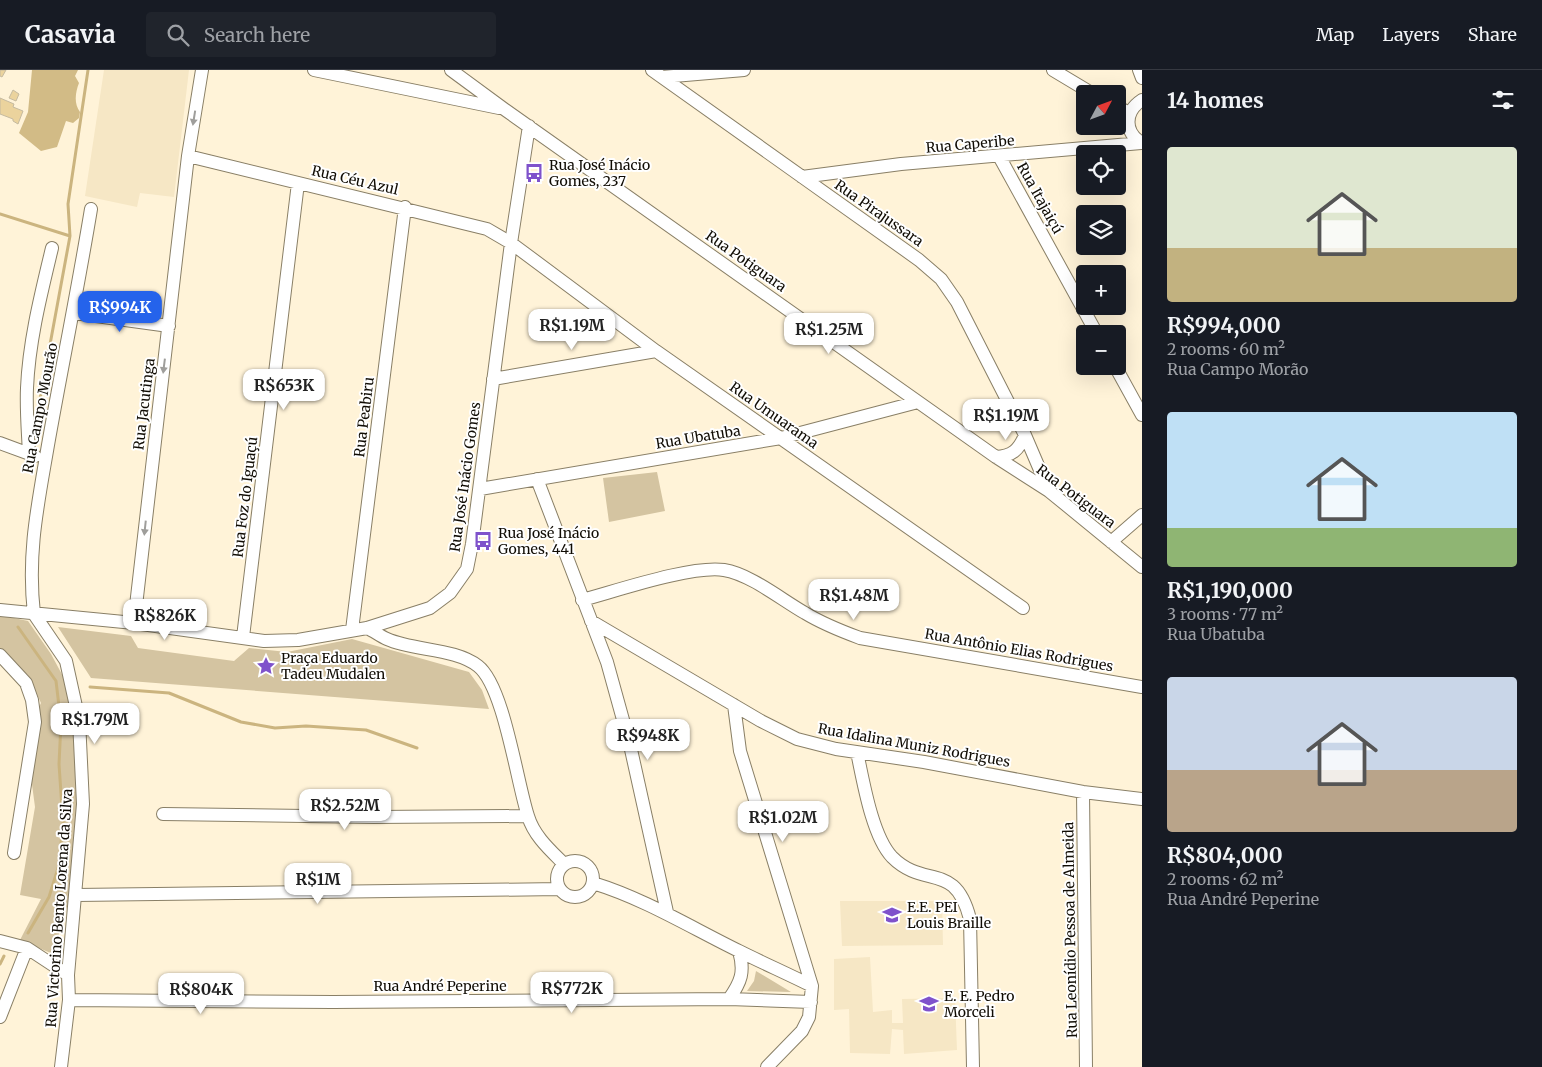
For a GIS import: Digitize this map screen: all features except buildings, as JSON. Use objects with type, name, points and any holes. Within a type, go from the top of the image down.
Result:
[{"type":"street","name":"Rua Jacutinga","points":[[134,623],[188,156],[202,70]]},
{"type":"street","points":[[314,70],[504,109]]},
{"type":"street","name":"Rua Potiguara","points":[[452,70],[504,109],[918,402],[1048,491],[1142,567]]},
{"type":"street","points":[[657,73],[744,70]]},
{"type":"street","points":[[1052,70],[1078,85]]},
{"type":"street","points":[[1139,70],[1142,78]]},
{"type":"street","name":"Rua Pirajussara","points":[[657,73],[919,260],[941,279],[966,318],[1025,435],[1048,491]]},
{"type":"street","points":[[1142,100],[1129,113],[1128,127],[1131,134],[1142,143]]},
{"type":"street","name":"Rua José Inácio Gomes","points":[[0,610],[134,623],[264,641],[298,640],[368,628],[430,608],[450,593],[467,569],[480,488],[511,243],[529,126]]},
{"type":"street","name":"Rua Caperibe","points":[[802,177],[858,169],[1142,143]]},
{"type":"street","name":"Rua Céu Azul","points":[[188,156],[487,229],[511,243]]},
{"type":"street","name":"Rua Itajaiçú","points":[[1000,156],[1092,325]]},
{"type":"street","name":"Rua Foz do Iguaçú","points":[[244,637],[298,183]]},
{"type":"street","name":"Rua Peabiru","points":[[352,630],[405,208]]},
{"type":"street","name":"Rua Campo Mourão","points":[[34,614],[30,579],[32,537],[74,312],[91,209]]},
{"type":"street","name":"Rua Umuarama","points":[[511,243],[656,351],[1023,608]]},
{"type":"street","points":[[29,454],[27,389],[29,368],[40,296],[52,248]]},
{"type":"street","points":[[74,312],[169,326]]},
{"type":"street","points":[[493,379],[656,351]]},
{"type":"street","points":[[1120,375],[1142,415]]},
{"type":"street","name":"Rua Ubatuba","points":[[480,488],[781,438],[918,402]]},
{"type":"street","points":[[996,457],[1011,455],[1022,443],[1025,435]]},
{"type":"street","points":[[0,442],[46,460]]},
{"type":"street","points":[[537,479],[607,662],[630,745],[667,912]]},
{"type":"street","points":[[1112,542],[1142,515]]},
{"type":"street","name":"Rua Antônio Elias Rodrigues","points":[[582,600],[707,570],[725,570],[742,576],[833,628],[860,638],[1142,686]]},
{"type":"street","name":"Rua Victorino Bento Lorena da Silva","points":[[34,614],[58,646],[66,661],[79,720],[83,804],[68,975],[69,1000],[60,1067]]},
{"type":"street","name":"Rua Idalina Muniz Rodrigues","points":[[591,621],[734,705],[797,739],[857,752],[1084,792],[1142,799]]},
{"type":"street","points":[[368,628],[387,639],[453,656],[479,666],[489,679],[498,703],[528,816],[542,842],[564,864]]},
{"type":"street","points":[[0,655],[26,683],[32,700],[35,722],[14,853]]},
{"type":"street","points":[[734,705],[740,751],[812,986],[810,1017],[802,1031],[767,1067]]},
{"type":"street","points":[[857,752],[878,833],[891,856],[908,870],[945,880],[959,889],[966,901],[970,919],[973,1067]]},
{"type":"street","name":"Rua Leonídio Pessoa de Almeida","points":[[1084,792],[1086,1067]]},
{"type":"street","points":[[163,814],[374,817],[528,816]]},
{"type":"street","points":[[76,895],[560,889],[575,897],[586,893],[593,883],[592,872],[585,863],[574,860],[564,864],[558,873],[560,889]]},
{"type":"street","points":[[593,883],[621,892],[667,912],[739,951],[812,986]]},
{"type":"street","points":[[0,941],[27,948],[68,975]]},
{"type":"street","points":[[0,1016],[27,948]]},
{"type":"street","points":[[729,999],[741,982],[743,971],[739,951]]},
{"type":"street","name":"Rua André Peperine","points":[[69,1000],[343,1002],[729,999],[811,1002]]},
{"type":"shaded area","points":[[32,70],[78,70],[75,76],[79,83],[76,98],[80,112],[79,118],[73,123],[66,121],[57,147],[41,151],[19,133],[28,112]]},
{"type":"shaded area","points":[[104,70],[189,70],[174,197],[140,193],[137,207],[85,196]]},
{"type":"shaded area","points":[[657,472],[665,511],[609,522],[603,478]]},
{"type":"shaded area","points":[[0,615],[28,621],[51,654],[65,680],[77,753],[77,830],[68,903],[53,954],[20,940],[41,899],[20,895],[35,807],[31,777],[37,711],[41,703],[28,675],[0,651]]},
{"type":"shaded area","name":"Praça Eduardo Tadeu Mudalen","points":[[58,627],[131,636],[138,648],[234,661],[249,648],[287,652],[352,639],[469,672],[482,690],[489,709],[91,678]]},
{"type":"shaded area","name":"E.E. PEI Louis Braille","points":[[840,901],[942,901],[943,945],[842,946]]},
{"type":"shaded area","name":"E. E. Pedro Morceli","points":[[870,957],[873,1012],[892,1010],[892,1023],[903,1023],[902,999],[955,998],[957,1050],[904,1054],[903,1030],[892,1029],[890,1054],[850,1053],[849,1009],[834,1010],[834,959]]},
{"type":"shaded area","points":[[756,971],[791,992],[747,991],[754,981]]},
{"type":"waterway","points":[[35,426],[70,236],[68,204],[88,70]]},
{"type":"waterway","points":[[0,214],[70,236]]},
{"type":"waterway","points":[[18,627],[56,681],[61,723],[59,764],[63,823],[59,865],[49,897],[28,933]]},
{"type":"waterway","points":[[90,687],[169,693],[241,722],[275,728],[306,726],[366,730],[417,748]]},
{"type":"waterway","points":[[0,964],[4,956]]},
{"type":"place","name":"Rua José Inácio Gomes, 237","points":[[534,173]]},
{"type":"place","name":"Rua José Inácio Gomes, 441","points":[[483,541]]},
{"type":"place","name":"Praça Eduardo Tadeu Mudalen","points":[[266,666]]},
{"type":"place","name":"E.E. PEI Louis Braille","points":[[892,915]]},
{"type":"place","name":"E. E. Pedro Morceli","points":[[929,1004]]}]
